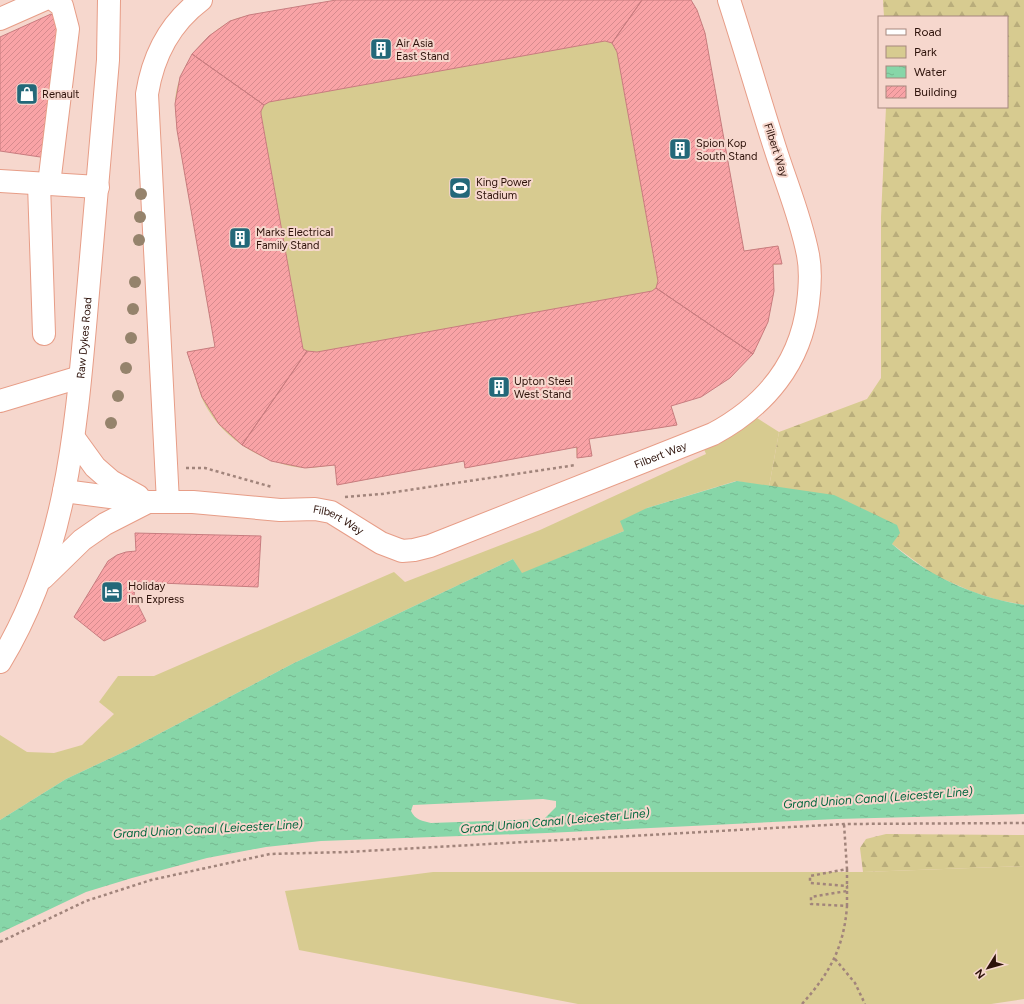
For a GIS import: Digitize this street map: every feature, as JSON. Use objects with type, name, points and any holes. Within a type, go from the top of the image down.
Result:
[{"type":"street","points":[[0,19],[43,0]]},
{"type":"street","points":[[44,334],[44,184],[68,29],[62,6],[54,0]]},
{"type":"street","name":"Raw Dykes Road","points":[[0,662],[12,643],[41,580],[57,527],[74,438],[98,187],[108,60],[109,0]]},
{"type":"street","points":[[41,580],[82,540],[105,524],[158,502],[167,469],[148,137],[147,94],[150,75],[159,49],[172,28],[188,10],[201,0]]},
{"type":"street","name":"Filbert Way","points":[[64,491],[158,502],[280,510],[316,509],[331,512],[343,518],[381,543],[402,550],[414,550],[430,546],[713,434],[732,424],[770,392],[794,355],[807,317],[810,274],[808,255],[800,226],[728,0]]},
{"type":"street","points":[[0,181],[98,187]]},
{"type":"street","points":[[0,401],[80,377]]},
{"type":"street","name":"Filbert Way","points":[[74,438],[95,467],[111,481],[158,502]]},
{"type":"path","points":[[338,497],[382,494],[578,464]]},
{"type":"path","points":[[167,469],[205,468],[278,489]]},
{"type":"path","points":[[0,942],[86,901],[151,880],[270,854],[347,852],[844,824],[1024,822]]},
{"type":"path","points":[[802,1004],[815,989],[835,960],[844,935],[847,906],[847,886],[844,824]]},
{"type":"path","points":[[846,869],[810,876],[810,884],[847,886]]},
{"type":"path","points":[[847,891],[811,897],[811,904],[847,906]]},
{"type":"path","points":[[835,960],[855,983],[865,1004]]},
{"type":"green space","points":[[883,0],[1024,0],[1024,605],[998,600],[973,592],[934,575],[892,544],[769,487],[779,432],[867,399],[881,378],[881,217],[886,108],[1008,108],[1008,16],[884,16]]},
{"type":"green space","name":"King Power Stadium","points":[[697,10],[705,33],[744,251],[778,246],[782,264],[773,265],[774,291],[768,322],[753,354],[671,406],[677,425],[589,439],[592,456],[577,458],[576,447],[465,468],[464,461],[337,485],[335,465],[304,468],[273,461],[243,446],[218,424],[201,396],[187,352],[215,347],[177,130],[175,105],[176,92],[184,68],[199,46],[208,37],[231,21],[249,15]]},
{"type":"green space","points":[[757,418],[779,432],[769,487],[736,481],[647,508],[624,531],[522,574],[513,559],[292,664],[130,749],[66,779],[0,820],[0,735],[27,752],[54,753],[82,745],[114,714],[99,702],[118,676],[154,676],[394,572],[405,582],[540,530],[706,454],[704,449],[735,434]]},
{"type":"green space","points":[[886,834],[1024,835],[1024,866],[863,872],[860,848],[866,839]]},
{"type":"green space","points":[[1024,866],[1024,999],[991,1004],[578,1004],[299,950],[285,891],[433,872],[863,872]]},
{"type":"water","name":"Grand Union Canal (Leicester Line)","points":[[737,481],[834,495],[897,525],[900,533],[892,544],[907,556],[938,576],[988,597],[1024,605],[1024,814],[837,819],[547,833],[321,841],[266,847],[207,858],[86,892],[0,933],[0,820],[66,779],[130,749],[292,664],[513,559],[522,573],[624,531],[620,521],[647,508]],"holes":[[[543,799],[556,801],[556,807],[544,819],[431,823],[422,821],[411,811],[413,805]]]},
{"type":"building","name":"Air Asia East Stand","points":[[336,0],[642,0],[612,43],[605,41],[269,102],[264,105],[192,54],[209,36],[230,21],[249,15]]},
{"type":"building","name":"Spion Kop South Stand","points":[[642,0],[691,0],[697,10],[705,33],[744,251],[778,246],[782,264],[773,264],[774,291],[768,322],[753,354],[656,288],[658,281],[617,52],[612,43]]},
{"type":"building","name":"Renault","points":[[51,14],[61,23],[47,158],[0,151],[0,37]]},
{"type":"building","name":"Marks Electrical Family Stand","points":[[192,54],[264,105],[261,114],[303,349],[307,351],[242,445],[219,424],[202,397],[187,352],[215,347],[177,130],[175,104],[180,77]]},
{"type":"building","name":"Upton Steel West Stand","points":[[656,288],[753,354],[730,378],[701,397],[671,406],[677,425],[589,439],[592,456],[577,458],[577,447],[465,468],[464,461],[337,485],[335,465],[305,468],[271,461],[242,445],[307,351],[317,352],[652,291]]},
{"type":"building","name":"Holiday Inn Express","points":[[135,533],[261,536],[258,587],[135,582],[134,597],[146,621],[104,641],[74,617],[108,561],[117,555],[136,551]]},
{"type":"place","name":"Air Asia East Stand","points":[[381,49]]},
{"type":"place","name":"Renault","points":[[27,94]]},
{"type":"place","name":"Spion Kop South Stand","points":[[680,149]]},
{"type":"place","name":"King Power Stadium","points":[[460,188]]},
{"type":"place","name":"Marks Electrical Family Stand","points":[[240,238]]},
{"type":"place","name":"Upton Steel West Stand","points":[[499,387]]},
{"type":"place","name":"Holiday Inn Express","points":[[112,592]]}]
